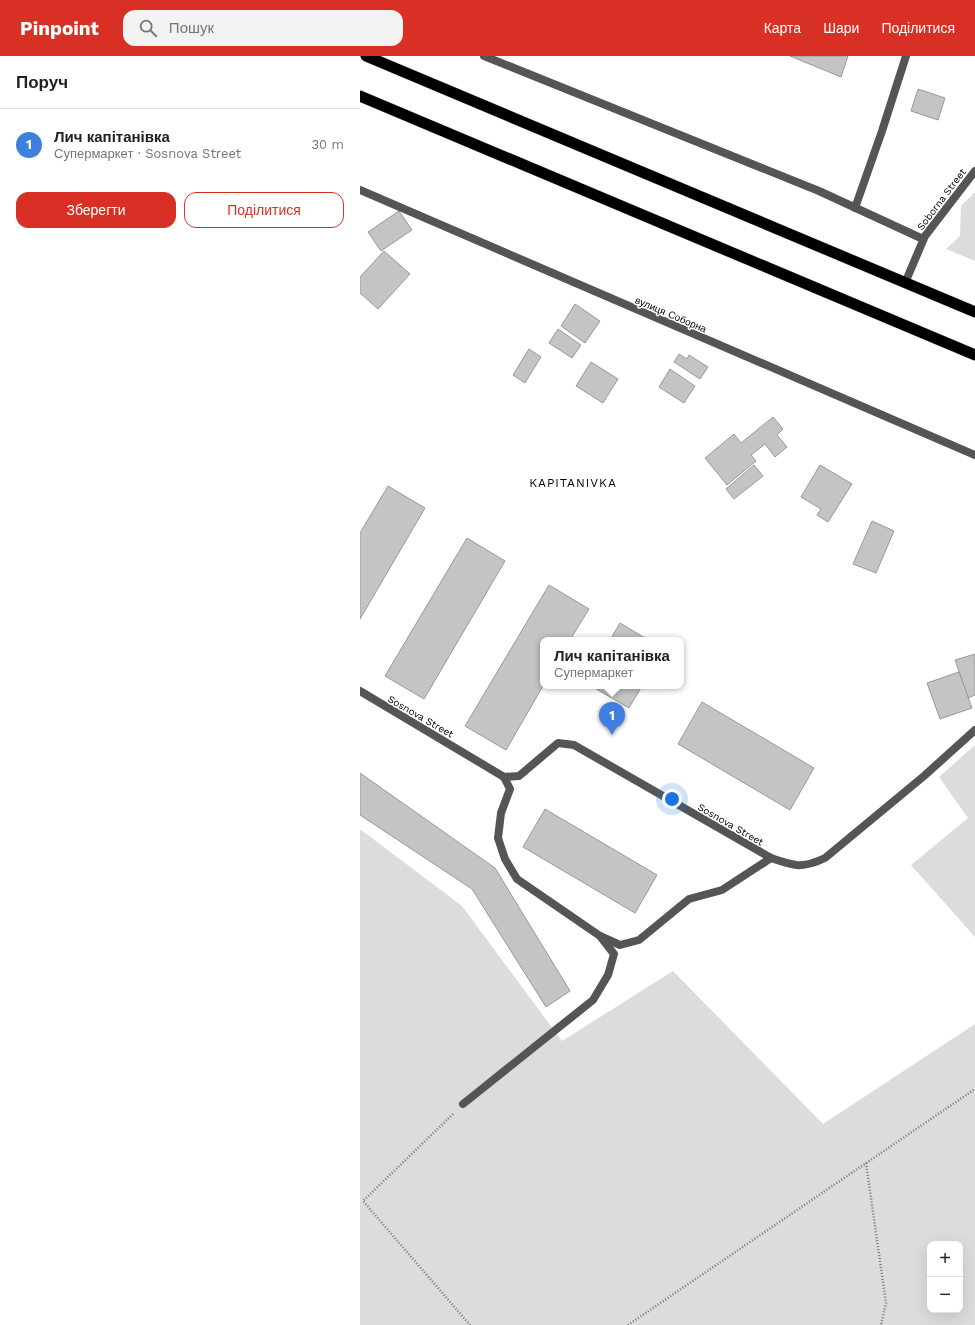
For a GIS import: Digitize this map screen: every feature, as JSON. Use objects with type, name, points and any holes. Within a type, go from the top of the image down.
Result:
[{"type":"highway","points":[[366,56],[975,312]]},
{"type":"highway","points":[[360,96],[975,354]]},
{"type":"street","points":[[484,56],[819,191],[923,239]]},
{"type":"street","points":[[854,208],[882,131],[906,56]]},
{"type":"street","name":"Soborna Street","points":[[906,283],[923,239],[975,171]]},
{"type":"street","name":"вулиця Соборна","points":[[360,190],[975,455]]},
{"type":"street","name":"Sosnova Street","points":[[360,691],[504,777],[519,776],[558,743],[574,745],[771,858],[796,866],[812,864],[826,858],[924,776],[975,730]]},
{"type":"street","points":[[504,777],[510,789],[500,813],[498,838],[506,859],[517,879],[600,936],[620,945],[639,940],[689,899],[722,890],[771,858]]},
{"type":"street","points":[[464,1104],[593,1000],[608,975],[614,954],[600,936]]},
{"type":"path","points":[[628,1325],[975,1089]]},
{"type":"path","points":[[464,1104],[363,1201],[470,1325]]},
{"type":"path","points":[[866,1163],[886,1303],[881,1325]]},
{"type":"shaded area","points":[[975,192],[975,261],[946,249],[960,236],[961,206]]},
{"type":"shaded area","points":[[975,745],[975,937],[911,865],[968,818],[939,777]]},
{"type":"shaded area","points":[[360,829],[462,906],[562,1041],[673,971],[823,1124],[975,1024],[975,1325],[360,1325]]},
{"type":"building","points":[[790,56],[848,56],[841,77]]},
{"type":"building","points":[[918,89],[945,98],[938,120],[911,111]]},
{"type":"building","points":[[399,211],[412,230],[381,251],[368,232]]},
{"type":"building","points":[[384,251],[410,274],[378,309],[360,293],[360,277]]},
{"type":"building","points":[[575,304],[600,321],[585,343],[561,326]]},
{"type":"building","points":[[558,329],[581,345],[572,358],[549,343]]},
{"type":"building","points":[[529,349],[541,357],[525,383],[513,375]]},
{"type":"building","points":[[679,354],[687,359],[689,355],[708,367],[700,379],[674,362]]},
{"type":"building","points":[[591,362],[618,379],[603,403],[576,386]]},
{"type":"building","points":[[670,369],[695,386],[684,403],[659,387]]},
{"type":"building","points":[[773,417],[783,429],[777,435],[787,447],[775,457],[765,444],[751,455],[756,461],[727,485],[705,458],[734,434],[741,443]]},
{"type":"building","points":[[754,465],[763,476],[734,499],[726,489]]},
{"type":"building","points":[[820,465],[852,484],[828,522],[817,515],[821,509],[801,497]]},
{"type":"building","points":[[388,486],[425,508],[360,619],[360,533]]},
{"type":"building","points":[[872,521],[894,531],[876,573],[853,564]]},
{"type":"building","points":[[467,538],[505,561],[424,699],[385,676]]},
{"type":"building","points":[[549,585],[589,609],[572,637],[540,637],[540,689],[541,689],[506,750],[465,726]]},
{"type":"building","points":[[620,623],[643,637],[612,637]]},
{"type":"building","points":[[975,654],[975,695],[968,698],[955,660]]},
{"type":"building","points":[[959,672],[972,708],[940,719],[927,683]]},
{"type":"building","points":[[596,689],[640,689],[629,708]]},
{"type":"building","points":[[702,702],[814,768],[790,810],[678,744]]},
{"type":"building","points":[[360,773],[495,868],[570,991],[546,1007],[472,889],[360,815]]},
{"type":"building","points":[[545,809],[657,875],[635,913],[523,847]]},
{"type":"place","name":"Лич капітанівка","points":[[612,735]]},
{"type":"district","name":"KAPITANIVKA","points":[[573,483]]}]
